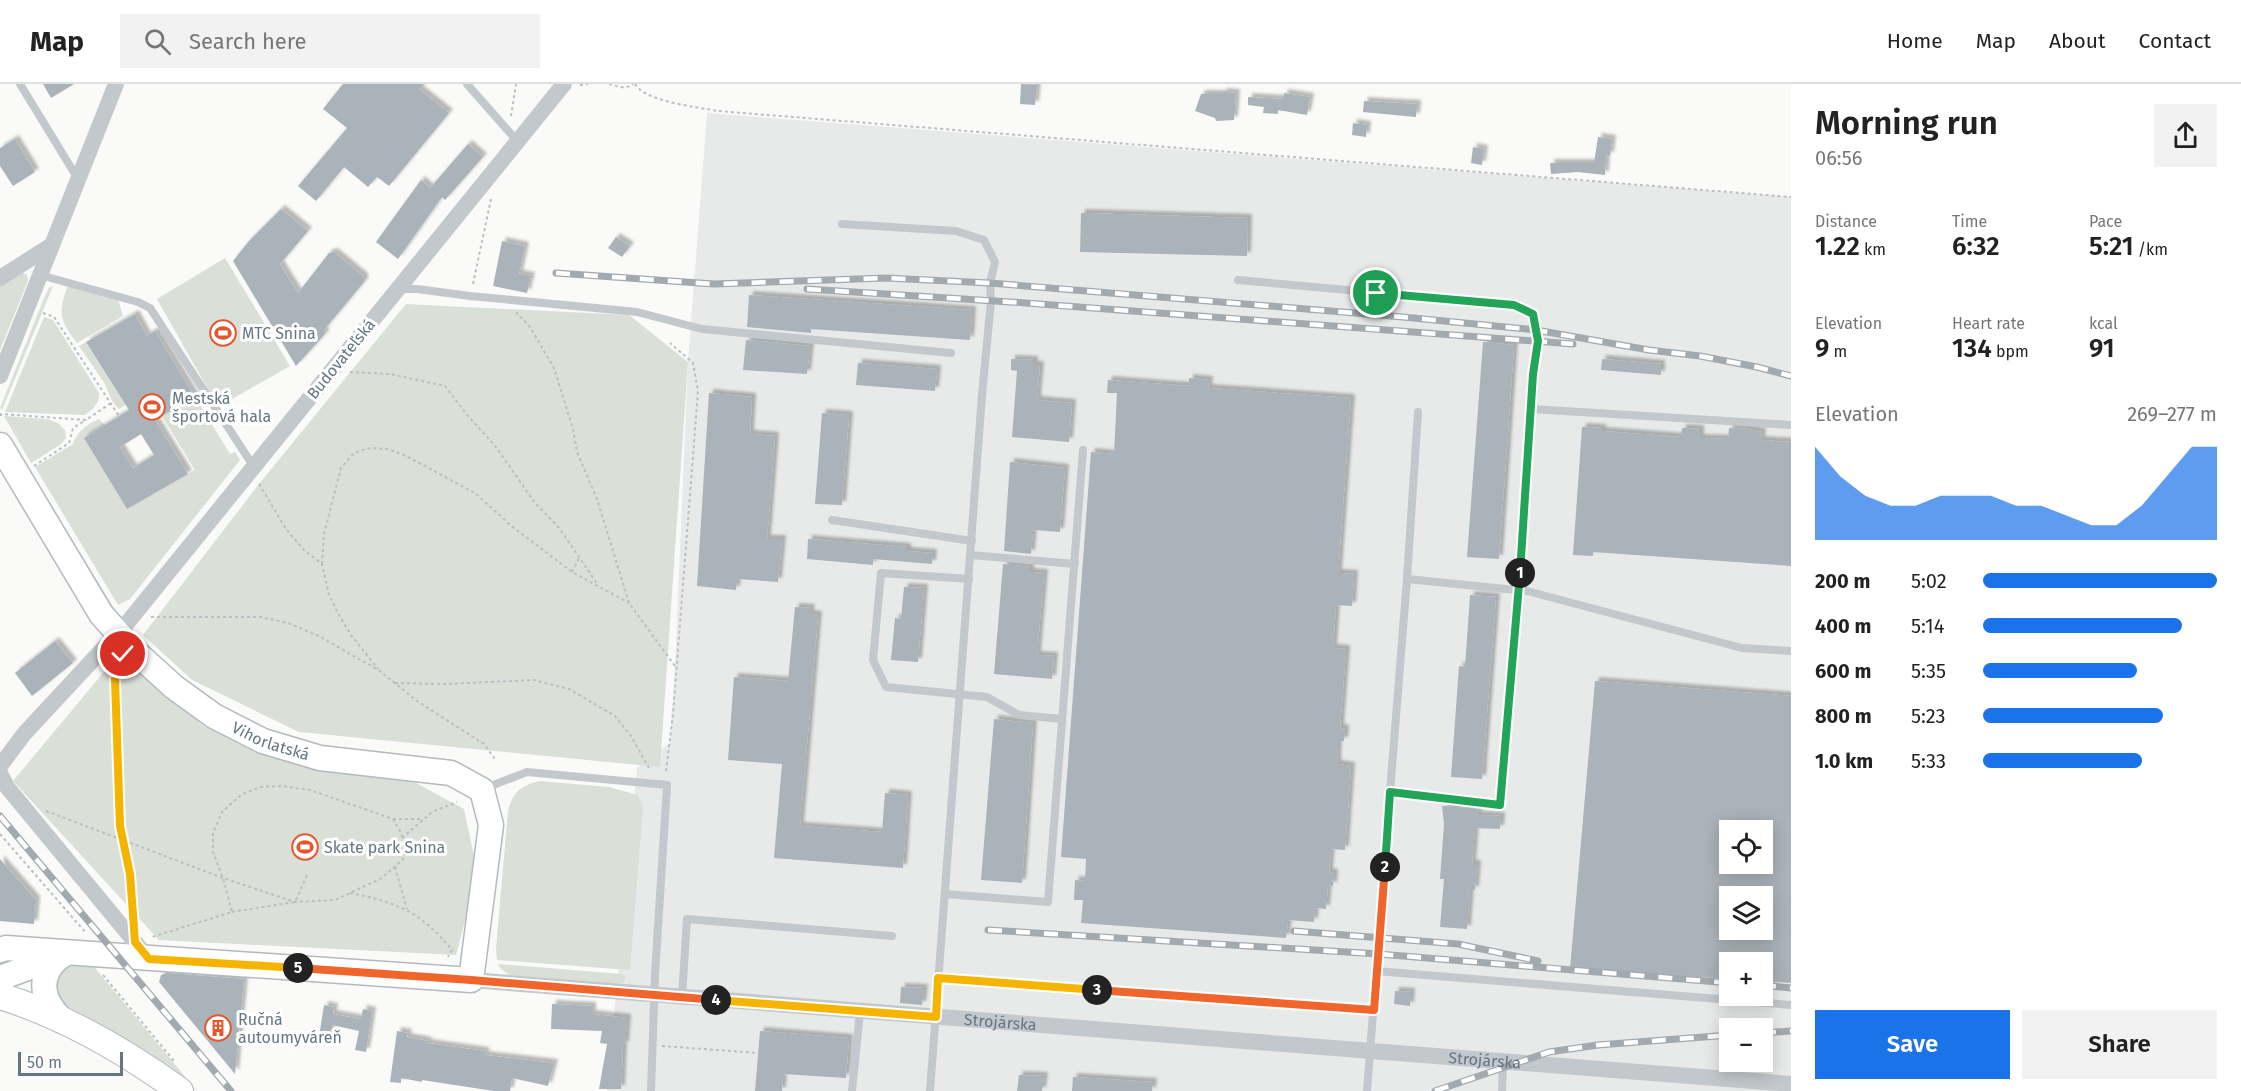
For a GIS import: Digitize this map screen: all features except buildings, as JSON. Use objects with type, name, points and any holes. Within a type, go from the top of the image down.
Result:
[{"type":"main road","name":"Vihorlatská","points":[[0,445],[101,614],[117,633],[174,687],[214,716],[263,741],[320,758],[451,773],[482,790]]},
{"type":"main road","points":[[471,980],[491,825],[482,790]]},
{"type":"main road","name":"Strojárska","points":[[0,950],[6,948],[61,956],[142,950],[471,980]]},
{"type":"main road","points":[[61,956],[45,977],[44,988],[46,997],[62,1021]]},
{"type":"main road","name":"Strojárska","points":[[0,978],[61,956]]},
{"type":"main road","points":[[0,996],[62,1021],[127,1055],[180,1091]]},
{"type":"street","points":[[0,375],[116,84]]},
{"type":"street","name":"Budovateľská","points":[[0,766],[24,734],[117,633],[518,142],[572,85]]},
{"type":"street","points":[[0,278],[52,245]]},
{"type":"street","points":[[0,773],[7,787],[23,807],[142,950]]},
{"type":"street","name":"Strojárska","points":[[471,980],[1503,1062],[1748,1086],[1784,1086]]},
{"type":"lane","points":[[20,84],[78,179]]},
{"type":"lane","points":[[467,84],[518,142]]},
{"type":"lane","points":[[842,224],[956,231],[984,240],[995,262],[990,282],[991,301],[930,1091]]},
{"type":"lane","points":[[40,275],[138,302],[150,308],[254,467]]},
{"type":"lane","points":[[1238,280],[1514,305],[1533,314],[1538,341],[1500,805],[1390,792]]},
{"type":"lane","points":[[399,289],[637,312],[702,329],[951,353]]},
{"type":"lane","points":[[1531,409],[1791,425]]},
{"type":"lane","points":[[1367,1091],[1418,412]]},
{"type":"lane","points":[[945,894],[1048,902],[1083,450]]},
{"type":"lane","points":[[832,520],[972,541]]},
{"type":"lane","points":[[971,555],[1075,564]]},
{"type":"lane","points":[[969,579],[881,573],[873,660],[886,687],[987,697],[1018,716],[1062,719]]},
{"type":"lane","points":[[1407,579],[1519,590],[1742,648],[1791,651]]},
{"type":"lane","points":[[482,790],[527,772],[667,784],[651,1091]]},
{"type":"lane","points":[[682,997],[687,919],[892,936]]},
{"type":"lane","points":[[1376,971],[1791,1005]]},
{"type":"lane","points":[[852,1091],[860,1011]]},
{"type":"lane","points":[[1502,1091],[1503,1062]]},
{"type":"path","points":[[516,84],[511,116],[518,123]]},
{"type":"path","points":[[572,85],[588,84]]},
{"type":"path","points":[[609,84],[621,87],[634,84],[638,89],[654,98],[718,111],[1791,197]]},
{"type":"path","points":[[470,296],[491,200]]},
{"type":"path","points":[[503,299],[530,327],[554,368],[573,429],[577,452],[597,499],[629,603],[675,667]]},
{"type":"path","points":[[43,313],[54,316],[120,416]]},
{"type":"path","points":[[666,771],[673,714],[698,391],[693,363],[670,343]]},
{"type":"path","points":[[350,372],[390,374],[445,386],[496,447],[536,503],[560,529],[598,586]]},
{"type":"path","points":[[32,467],[69,443],[73,428],[111,403]]},
{"type":"path","points":[[1,416],[1,414],[86,420]]},
{"type":"path","points":[[380,671],[351,635],[340,617],[329,595],[322,564],[324,534],[341,468],[352,455],[371,448],[388,449],[404,455],[475,493],[514,528],[572,572],[629,603]]},
{"type":"path","points":[[259,484],[286,529],[304,550],[322,564]]},
{"type":"path","points":[[572,572],[579,558]]},
{"type":"path","points":[[148,617],[261,617],[288,623],[319,636],[380,671],[417,701],[484,744],[495,759]]},
{"type":"path","points":[[120,663],[115,679],[120,826],[142,950],[232,912],[295,902],[335,900],[382,878],[403,859],[406,847],[393,819]]},
{"type":"path","points":[[395,683],[445,684],[534,680],[569,689],[615,716],[631,736],[650,770]]},
{"type":"path","points":[[232,912],[213,852],[213,833],[222,813],[242,794],[261,787],[282,786],[310,790],[393,819],[422,819]]},
{"type":"path","points":[[402,838],[432,812],[457,802]]},
{"type":"path","points":[[23,807],[37,807],[223,878],[295,902]]},
{"type":"path","points":[[0,834],[86,933]]},
{"type":"path","points":[[395,867],[407,909]]},
{"type":"path","points":[[295,902],[307,875]]},
{"type":"path","points":[[350,893],[388,901],[407,909],[442,937],[452,950],[448,957]]},
{"type":"path","points":[[101,972],[176,1064]]},
{"type":"path","points":[[938,978],[1374,1010]]},
{"type":"path","points":[[654,1046],[758,1053]]},
{"type":"shaded area","points":[[707,113],[1791,197],[1791,1091],[607,1091],[637,768],[670,743],[688,362]]},
{"type":"shaded area","name":"MTC Snina","points":[[225,258],[290,366],[218,407],[157,299]]},
{"type":"shaded area","points":[[21,272],[27,275],[28,281],[0,350],[0,284]]},
{"type":"shaded area","points":[[68,285],[118,299],[123,316],[77,343],[62,315]]},
{"type":"shaded area","points":[[53,286],[2,410],[0,408],[45,296],[49,288]]},
{"type":"shaded area","points":[[406,304],[629,315],[688,362],[660,767],[299,732],[192,680],[143,635],[259,484]]},
{"type":"shaded area","points":[[44,317],[53,320],[99,393],[97,403],[85,415],[5,412]]},
{"type":"shaded area","points":[[86,342],[126,405],[119,409],[79,346]]},
{"type":"shaded area","points":[[195,397],[230,454],[235,452],[240,460],[130,599],[118,605],[35,467],[73,444],[83,429],[99,419],[105,425],[144,499],[195,470],[162,416]]},
{"type":"shaded area","points":[[4,416],[47,419],[58,423],[65,430],[66,438],[60,445],[31,463]]},
{"type":"shaded area","points":[[6,431],[115,610],[111,609],[3,434]]},
{"type":"shaded area","points":[[118,655],[205,727],[310,767],[416,783],[464,809],[475,861],[467,913],[456,955],[159,940],[13,781]]},
{"type":"shaded area","points":[[539,781],[609,787],[638,795],[643,807],[630,970],[497,960],[496,949],[508,811],[518,791]]},
{"type":"shaded area","points":[[90,962],[197,1091],[69,1011],[56,995],[60,973],[68,966]]},
{"type":"shaded area","points":[[498,964],[622,974],[626,978],[623,983],[614,984],[512,977]]},
{"type":"railway","points":[[556,273],[714,284],[886,278],[990,283],[1403,317],[1536,330],[1649,350],[1700,356],[1791,376]]},
{"type":"railway","points":[[807,289],[1573,344]]},
{"type":"railway","points":[[0,816],[231,1091]]},
{"type":"railway","points":[[988,930],[1379,954],[1719,982]]},
{"type":"railway","points":[[1294,931],[1458,944],[1538,961]]},
{"type":"railway","points":[[1773,986],[1791,988]]},
{"type":"railway","points":[[1773,1032],[1791,1031]]},
{"type":"railway","points":[[1435,1091],[1549,1052],[1598,1045],[1719,1036]]},
{"type":"place","name":"MTC Snina","points":[[223,333]]},
{"type":"place","name":"Mestská športová hala","points":[[152,407]]},
{"type":"place","name":"Skate park Snina","points":[[305,847]]},
{"type":"place","name":"Ručná autoumyváreň","points":[[218,1028]]},
{"type":"route","points":[[123,654],[115,679],[120,826],[130,874],[135,942],[149,959],[471,980],[936,1017],[938,978],[1374,1010],[1390,792],[1500,805],[1519,590],[1533,374],[1538,341],[1533,314],[1514,305],[1376,293]]}]
